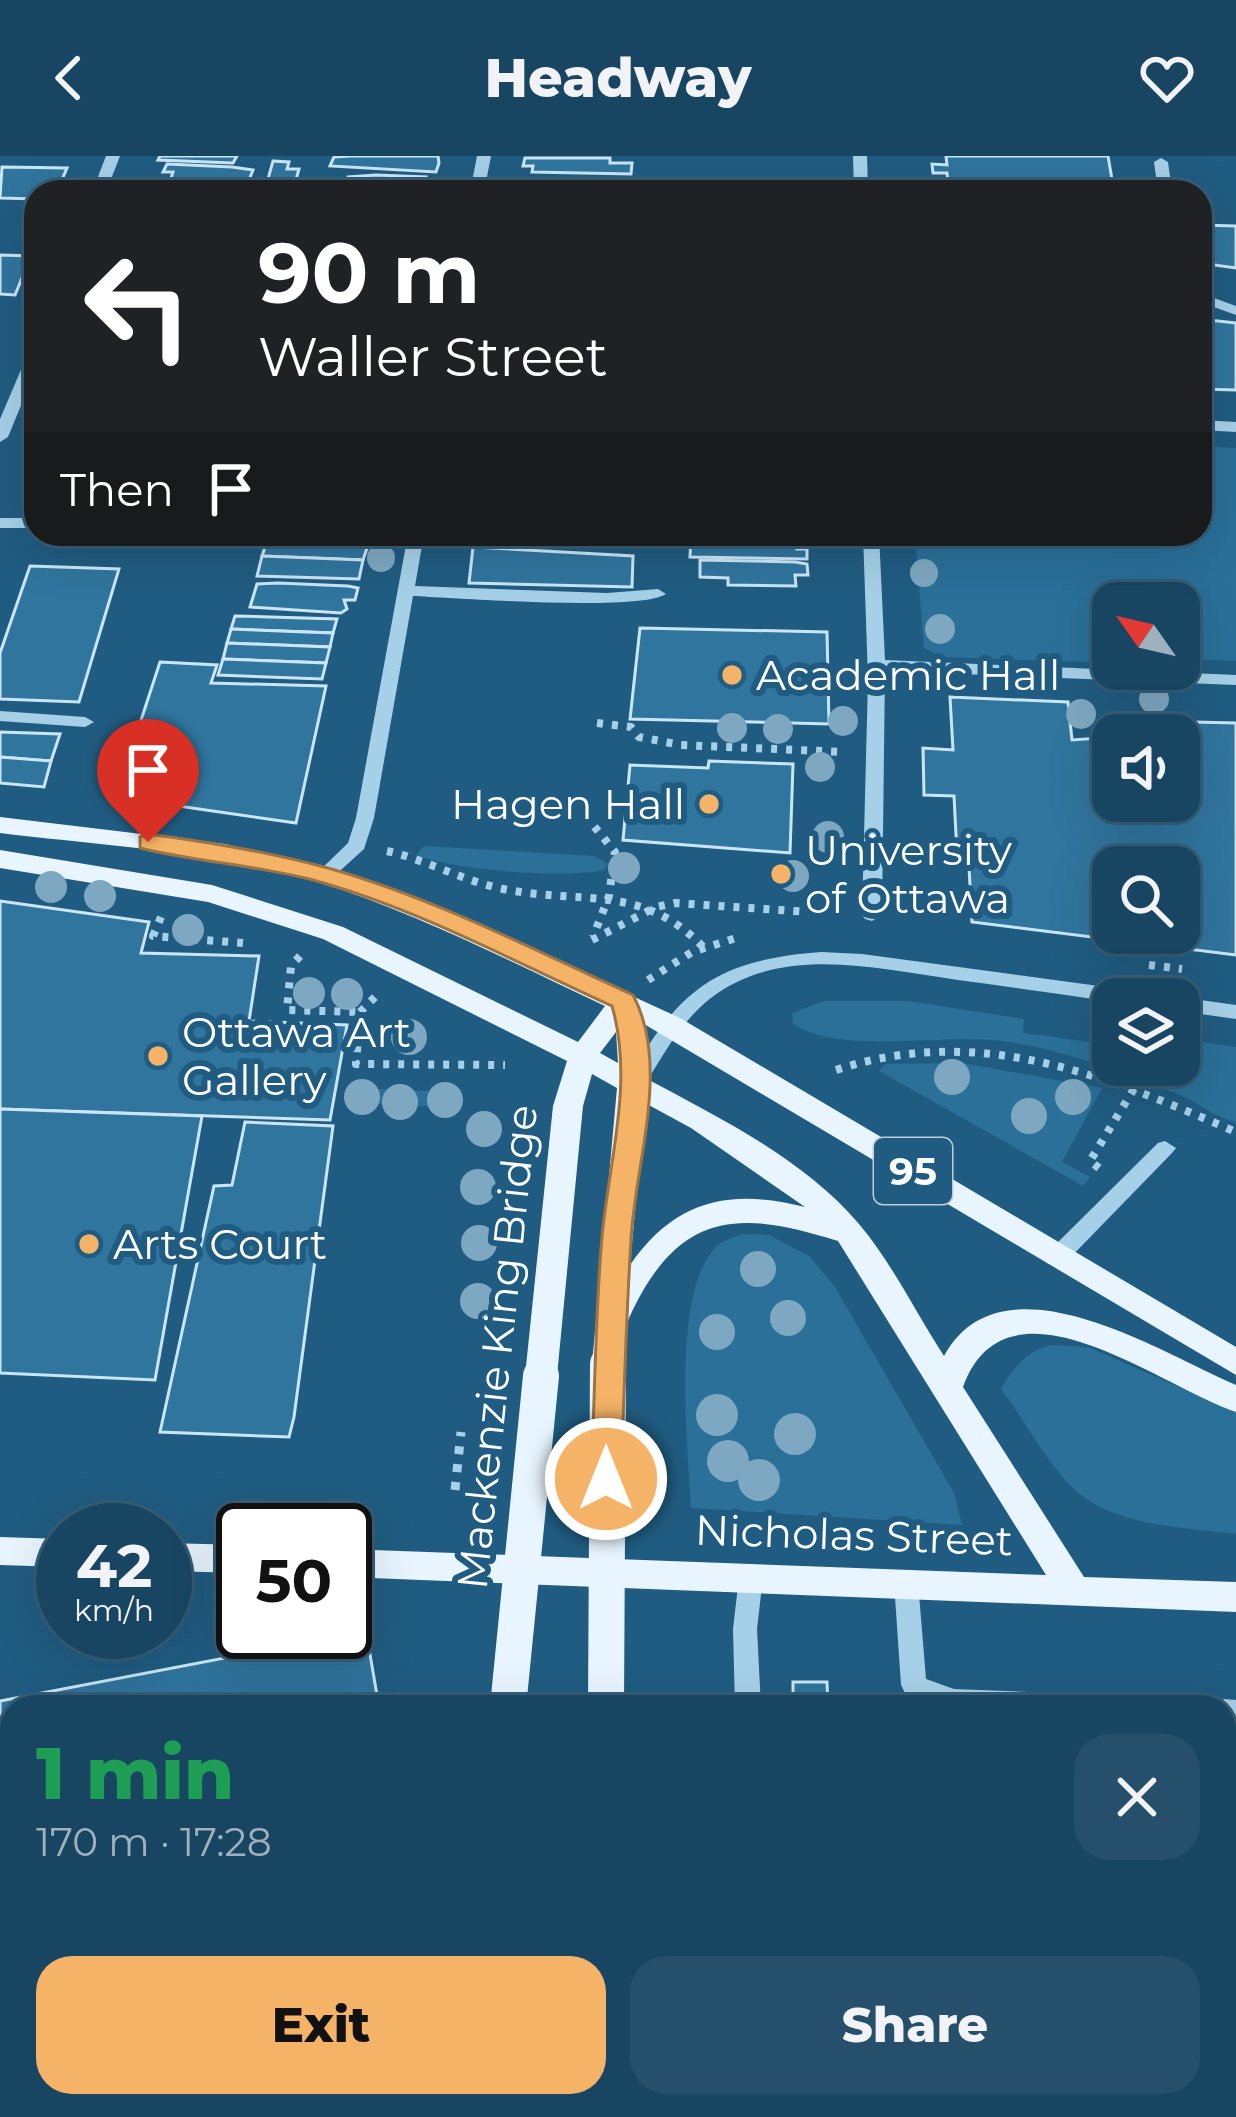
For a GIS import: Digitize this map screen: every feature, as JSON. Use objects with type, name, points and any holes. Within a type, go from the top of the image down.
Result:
[{"type":"main road","points":[[0,825],[225,852],[324,875],[435,916],[670,1024]]},
{"type":"main road","name":"Nicholas Street","points":[[0,859],[212,894],[276,912],[391,958],[635,1083],[807,1191],[849,1233],[1072,1587]]},
{"type":"main road","points":[[607,1695],[608,1364],[623,1163],[635,1083],[635,1041],[624,1001]]},
{"type":"main road","name":"Mackenzie King Bridge","points":[[509,1695],[568,1106],[583,1056],[624,1001]]},
{"type":"main road","name":"95","points":[[670,1024],[1236,1363]]},
{"type":"main road","points":[[612,1318],[668,1239],[701,1218],[728,1210],[773,1209],[849,1233]]},
{"type":"main road","points":[[945,1392],[970,1343],[1008,1323],[1039,1322],[1107,1339],[1236,1399]]},
{"type":"main road","points":[[0,1551],[36,1552]]},
{"type":"main road","name":"Nicholas Street","points":[[372,1564],[1072,1587],[1236,1597]]},
{"type":"street","points":[[1161,162],[1164,180]]},
{"type":"street","points":[[0,437],[24,391]]},
{"type":"street","points":[[324,875],[357,845],[414,546]]},
{"type":"street","points":[[871,546],[877,754],[872,915]]},
{"type":"street","points":[[406,591],[607,598],[658,594]]},
{"type":"street","points":[[876,665],[1236,680]]},
{"type":"street","points":[[0,716],[85,722]]},
{"type":"street","points":[[635,1083],[670,1024],[719,980],[765,963],[822,957],[1092,992]]},
{"type":"street","points":[[1200,1007],[1236,1012]]},
{"type":"street","points":[[1056,1258],[1165,1148]]},
{"type":"street","points":[[748,1695],[745,1629],[751,1576]]},
{"type":"street","points":[[906,1582],[914,1685],[940,1695]]},
{"type":"path","points":[[596,724],[631,727],[639,737],[681,746],[877,754]]},
{"type":"path","points":[[586,815],[616,852],[609,896],[592,940],[656,907],[675,903],[811,912]]},
{"type":"path","points":[[357,845],[403,854],[502,889],[609,896],[656,907],[677,919],[704,948]]},
{"type":"path","points":[[163,913],[153,936],[257,944]]},
{"type":"path","points":[[291,966],[287,1010],[360,1012]]},
{"type":"path","points":[[375,997],[360,1012],[356,1064],[505,1065]]},
{"type":"path","points":[[836,1070],[868,1055],[934,1049],[1016,1056],[1135,1087],[1236,1132]]},
{"type":"path","points":[[1099,1168],[1090,1161],[1135,1087]]},
{"type":"path","points":[[455,1490],[461,1432]]},
{"type":"shaded area","points":[[1212,447],[1236,448],[1236,661],[1200,660],[1200,582],[1092,582],[1092,662],[943,657],[924,648],[916,546],[1212,546]]},
{"type":"shaded area","points":[[424,846],[594,856],[608,864],[604,870],[586,873],[509,872],[416,855]]},
{"type":"shaded area","points":[[824,1001],[908,1001],[1024,1019],[1023,1033],[1092,1042],[1092,1063],[1010,1042],[839,1039],[793,1024],[792,1013]]},
{"type":"shaded area","points":[[1200,1042],[1236,1047],[1236,1122],[1156,1086],[1200,1086]]},
{"type":"shaded area","points":[[962,1063],[1102,1088],[1062,1162],[1090,1177],[1083,1186],[879,1071],[885,1064]]},
{"type":"shaded area","points":[[353,1088],[459,1092],[457,1108],[350,1103]]},
{"type":"shaded area","points":[[743,1234],[769,1235],[809,1256],[835,1287],[954,1493],[962,1525],[691,1508],[685,1370],[693,1296],[703,1266],[718,1245]]},
{"type":"shaded area","points":[[1051,1345],[1088,1347],[1236,1412],[1236,1534],[1124,1516],[1083,1497],[1067,1482],[1001,1389],[1021,1361]]},
{"type":"building","points":[[160,156],[237,156],[233,163],[158,160]]},
{"type":"building","points":[[438,156],[436,172],[330,166],[334,157]]},
{"type":"building","points":[[946,156],[1108,156],[1112,180],[948,180],[947,173],[933,173],[932,164],[947,165]]},
{"type":"building","points":[[525,158],[610,158],[610,163],[632,163],[631,174],[532,172],[533,166],[523,166]]},
{"type":"building","points":[[273,161],[289,162],[287,169],[299,169],[296,180],[268,180]]},
{"type":"building","points":[[167,164],[253,170],[249,180],[170,180],[173,172],[163,172]]},
{"type":"building","points":[[2,167],[67,168],[62,180],[24,180],[24,199],[0,198]]},
{"type":"building","points":[[376,175],[426,177],[347,180]]},
{"type":"building","points":[[1212,225],[1236,226],[1236,268],[1212,265]]},
{"type":"building","points":[[0,255],[24,256],[24,273],[15,295],[0,294]]},
{"type":"building","points":[[1212,320],[1236,323],[1236,390],[1212,389]]},
{"type":"building","points":[[368,546],[363,560],[262,556],[265,547],[258,547]]},
{"type":"building","points":[[691,546],[807,549],[807,559],[690,557]]},
{"type":"building","points":[[473,547],[633,556],[632,587],[469,583]]},
{"type":"building","points":[[262,556],[363,560],[359,579],[257,576]]},
{"type":"building","points":[[700,560],[795,562],[807,564],[808,575],[795,575],[796,586],[728,585],[728,578],[700,577]]},
{"type":"building","points":[[30,566],[119,569],[79,702],[0,699],[0,653]]},
{"type":"building","points":[[257,584],[358,588],[355,600],[344,600],[347,609],[341,613],[250,607]]},
{"type":"building","points":[[235,616],[337,619],[333,633],[231,629]]},
{"type":"building","name":"Academic Hall","points":[[640,628],[827,632],[829,724],[630,719]]},
{"type":"building","points":[[231,629],[333,633],[330,647],[227,643]]},
{"type":"building","points":[[227,643],[330,647],[326,663],[223,659]]},
{"type":"building","points":[[223,659],[326,663],[322,679],[218,675]]},
{"type":"building","points":[[160,662],[217,665],[211,683],[326,686],[296,823],[116,797]]},
{"type":"building","points":[[950,697],[1068,702],[1072,740],[1092,739],[1092,822],[1200,822],[1200,722],[1236,723],[1236,955],[1200,950],[1200,846],[1092,846],[1092,937],[972,922],[969,867],[966,854],[957,854],[954,796],[924,795],[923,748],[953,750]]},
{"type":"building","points":[[0,732],[60,734],[51,761],[0,757]]},
{"type":"building","points":[[0,757],[51,761],[44,787],[0,783]]},
{"type":"building","name":"Hagen Hall","points":[[709,761],[793,764],[790,853],[623,840],[630,765],[708,768]]},
{"type":"building","points":[[0,901],[149,922],[141,953],[259,956],[249,1021],[347,1025],[330,1120],[0,1109]]},
{"type":"building","name":"Arts Court","points":[[0,1109],[202,1116],[155,1380],[0,1373]]},
{"type":"building","points":[[245,1122],[333,1126],[289,1437],[160,1432],[214,1186],[232,1185]]},
{"type":"building","points":[[220,1659],[371,1659],[377,1695],[31,1695]]},
{"type":"building","points":[[793,1682],[827,1682],[828,1695],[793,1695]]},
{"type":"place","name":"Academic Hall","points":[[732,675]]},
{"type":"place","name":"Hagen Hall","points":[[709,804]]},
{"type":"place","name":"University of Ottawa","points":[[781,874]]},
{"type":"place","name":"Ottawa Art Gallery","points":[[158,1056]]},
{"type":"place","name":"Arts Court","points":[[89,1244]]},
{"type":"route","points":[[148,842],[225,852],[324,875],[435,916],[624,1001],[635,1041],[635,1083],[616,1236],[606,1479]]}]
